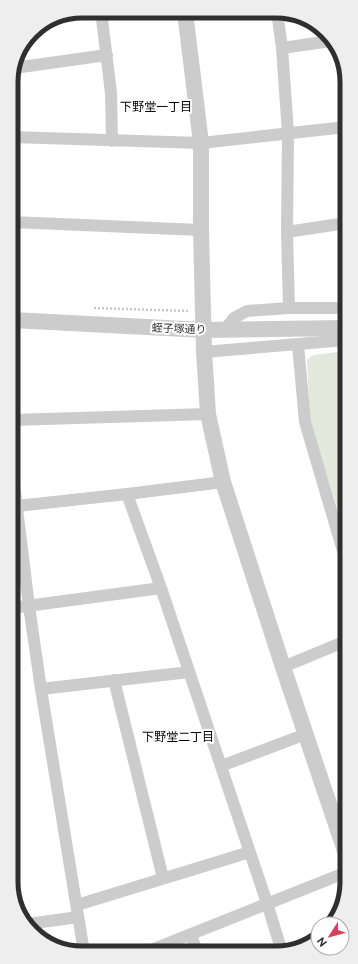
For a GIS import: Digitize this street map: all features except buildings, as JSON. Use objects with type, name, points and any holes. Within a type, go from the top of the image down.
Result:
[{"type":"street","points":[[102,18],[111,93],[112,141]]},
{"type":"street","points":[[186,18],[201,143],[201,230],[204,352],[208,414],[223,482],[340,836]]},
{"type":"street","points":[[278,18],[282,48],[288,134],[287,232],[289,308]]},
{"type":"street","points":[[282,48],[326,42]]},
{"type":"street","points":[[20,67],[107,54]]},
{"type":"street","points":[[18,137],[201,143],[340,128]]},
{"type":"street","points":[[18,222],[201,230]]},
{"type":"street","points":[[287,232],[340,224]]},
{"type":"street","points":[[231,329],[234,318],[247,311],[289,308],[340,308]]},
{"type":"street","name":"蛭子塚通り","points":[[18,320],[204,330],[340,328]]},
{"type":"street","points":[[204,352],[340,341]]},
{"type":"street","points":[[298,345],[306,422],[340,538]]},
{"type":"street","points":[[18,420],[208,414]]},
{"type":"street","points":[[18,506],[223,482]]},
{"type":"street","points":[[127,494],[161,588],[280,946]]},
{"type":"street","points":[[18,514],[41,689],[83,946]]},
{"type":"street","points":[[18,607],[161,588]]},
{"type":"street","points":[[283,667],[340,643]]},
{"type":"street","points":[[41,689],[189,672]]},
{"type":"street","points":[[114,680],[163,878]]},
{"type":"street","points":[[221,766],[306,734]]},
{"type":"street","points":[[33,923],[78,911],[163,878],[250,852]]},
{"type":"street","points":[[162,946],[340,875]]},
{"type":"street","points":[[191,935],[195,946]]},
{"type":"path","points":[[89,308],[190,311]]},
{"type":"shaded area","points":[[340,352],[340,517],[310,421],[307,360],[313,355]]},
{"type":"district","name":"下野堂一丁目","points":[[156,107]]},
{"type":"district","name":"下野堂二丁目","points":[[178,737]]}]
